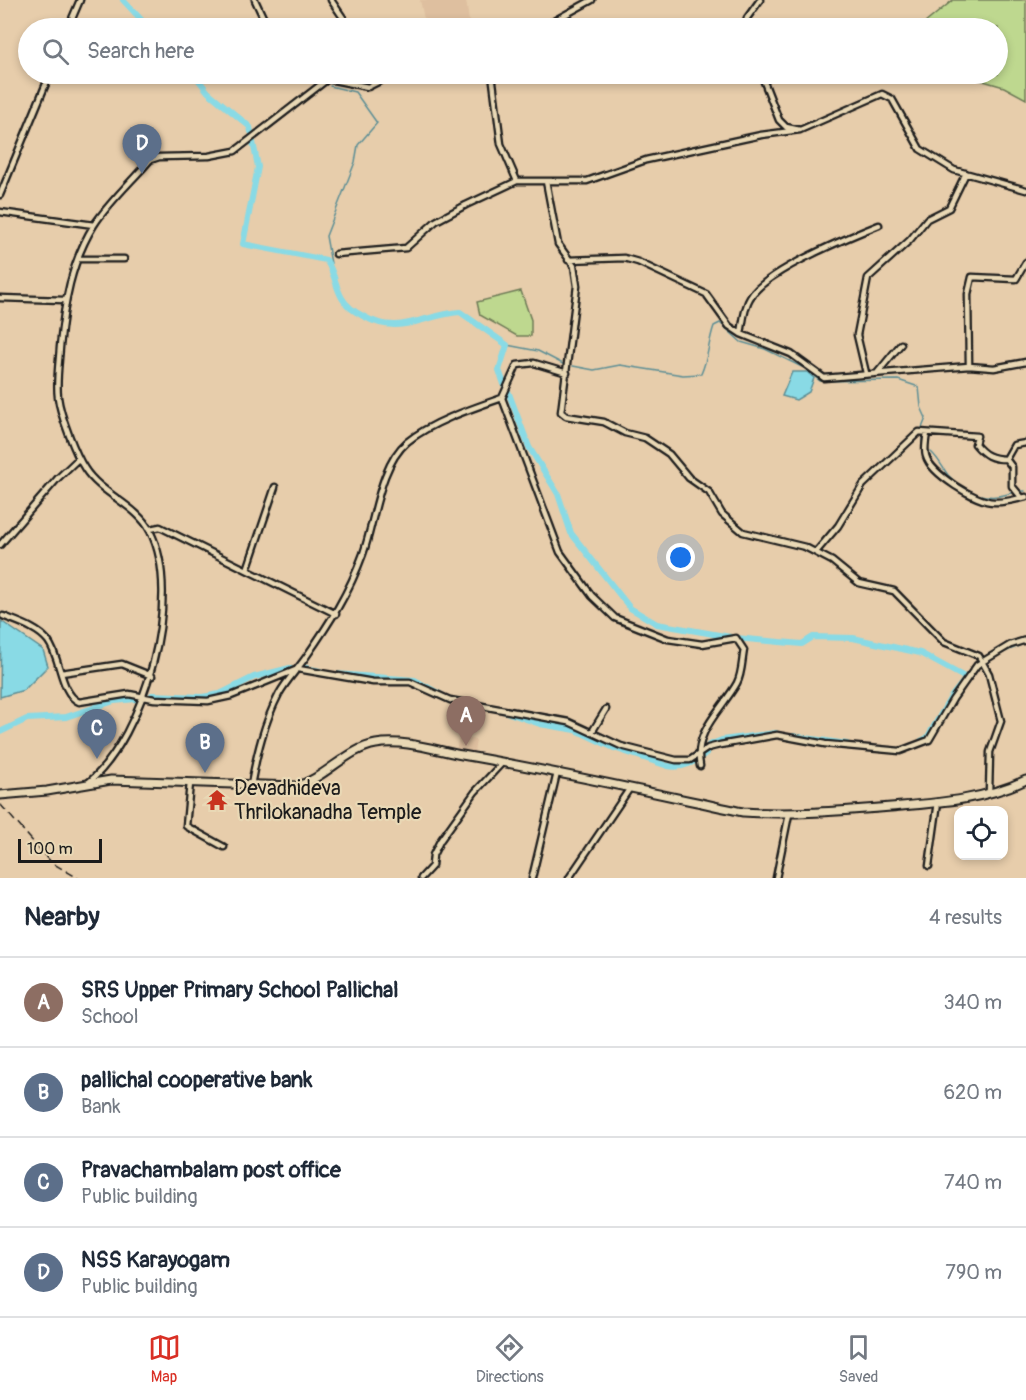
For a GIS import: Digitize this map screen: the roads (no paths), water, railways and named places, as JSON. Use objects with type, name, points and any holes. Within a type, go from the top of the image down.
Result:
[{"type":"street","points":[[72,18],[80,0]]},
{"type":"street","points":[[255,0],[263,18]]},
{"type":"street","points":[[331,0],[343,18]]},
{"type":"street","points":[[559,18],[592,0]]},
{"type":"street","points":[[747,18],[760,0]]},
{"type":"street","points":[[0,195],[46,84]]},
{"type":"street","points":[[87,784],[99,774],[113,754],[152,676],[157,637],[162,623],[164,589],[160,556],[150,529],[99,486],[79,458],[58,398],[64,300],[94,225],[150,160],[159,157],[209,156],[235,151],[322,84]]},
{"type":"street","points":[[353,84],[368,87],[374,84]]},
{"type":"street","points":[[493,84],[501,144],[517,181]]},
{"type":"street","points":[[766,84],[779,120],[786,127],[800,130]]},
{"type":"street","points":[[336,254],[406,248],[436,221],[517,181],[587,182],[646,160],[761,135],[800,130],[882,94],[892,99],[920,148],[954,170],[1026,190]]},
{"type":"street","points":[[866,374],[857,335],[868,278],[910,240],[927,219],[949,208],[966,172]]},
{"type":"street","points":[[546,181],[558,244],[576,272],[577,286],[567,373],[560,406],[563,414],[604,422],[625,433],[645,438],[669,454],[689,478],[709,492],[722,514],[743,532],[795,543],[816,552],[860,583],[894,591],[944,642],[979,656],[983,661],[1001,721],[990,752],[989,793]]},
{"type":"street","points":[[0,212],[94,225]]},
{"type":"street","points":[[741,334],[750,297],[770,280],[820,249],[879,225]]},
{"type":"street","points":[[568,260],[624,258],[638,262],[706,294],[729,326],[741,334],[791,354],[824,378],[969,366],[994,368],[1026,362]]},
{"type":"street","points":[[79,259],[124,259]]},
{"type":"street","points":[[969,366],[968,294],[972,278],[1016,279],[1026,262]]},
{"type":"street","points":[[0,298],[64,300]]},
{"type":"street","points":[[878,372],[901,344]]},
{"type":"street","points":[[567,373],[534,363],[517,365],[502,398],[560,552],[592,596],[615,618],[668,639],[702,644],[736,638],[744,651],[738,681],[704,729],[700,766]]},
{"type":"street","points":[[251,785],[256,756],[267,719],[280,692],[336,614],[355,577],[370,535],[386,474],[406,442],[463,411],[502,398]]},
{"type":"street","points":[[816,552],[838,526],[875,472],[919,432],[977,436],[975,444],[982,453],[994,459],[1006,459]]},
{"type":"street","points":[[927,433],[926,456],[936,469],[956,486],[976,498],[994,502],[1024,497]]},
{"type":"street","points":[[1006,459],[1014,445],[1026,443]]},
{"type":"street","points":[[0,545],[58,478],[79,458]]},
{"type":"street","points":[[1006,459],[1012,467],[1012,486],[1024,497]]},
{"type":"street","points":[[247,570],[275,487]]},
{"type":"street","points":[[150,529],[160,527],[336,614]]},
{"type":"street","points":[[3,616],[28,627],[46,639],[57,656],[69,693],[79,702],[129,694],[208,701],[231,696],[298,669],[373,682],[410,682],[450,700],[569,722],[621,746],[664,758],[690,760],[720,745],[777,735],[890,751],[911,748],[929,740],[953,699],[977,665],[1010,645],[1026,640]]},
{"type":"street","points":[[61,674],[122,664],[152,676]]},
{"type":"street","points":[[592,732],[606,709]]},
{"type":"street","points":[[3,794],[111,780],[296,786],[307,783],[362,749],[377,744],[404,745],[503,762],[743,812],[789,814],[938,802],[989,793],[1026,780]]},
{"type":"street","points":[[421,878],[432,866],[433,855],[440,841],[475,792],[503,762]]},
{"type":"street","points":[[532,878],[557,773]]},
{"type":"street","points":[[190,783],[186,826],[224,847]]},
{"type":"street","points":[[569,878],[630,788]]},
{"type":"street","points":[[929,866],[938,802]]},
{"type":"street","points":[[776,878],[789,814]]},
{"type":"water","points":[[792,372],[807,372],[814,378],[809,392],[796,400],[782,396]]},
{"type":"water","points":[[1,621],[43,650],[48,666],[24,690],[0,697]]},
{"type":"waterway","points":[[123,0],[140,18]]},
{"type":"waterway","points":[[258,0],[266,18]]},
{"type":"waterway","points":[[202,84],[208,92],[250,127],[251,132]]},
{"type":"waterway","points":[[330,86],[355,92],[377,123],[358,145],[355,162],[326,236],[332,269]]},
{"type":"waterway","points":[[253,142],[258,167],[243,244],[326,260],[346,304],[357,313],[376,322],[399,325],[460,312],[507,345],[499,370],[505,387]]},
{"type":"waterway","points":[[573,366],[594,370],[620,365],[683,375],[701,374],[714,326],[720,323],[741,342],[765,349],[804,368],[820,381],[898,380],[919,387],[921,407],[926,418],[922,428]]},
{"type":"waterway","points":[[507,345],[538,351],[563,364]]},
{"type":"waterway","points":[[508,391],[529,447],[558,494],[571,533],[630,608],[657,624],[736,638],[802,644],[813,637],[853,638],[920,653],[966,678],[951,697],[927,738],[921,741]]},
{"type":"waterway","points":[[922,438],[922,445]]},
{"type":"waterway","points":[[931,452],[948,475],[970,491],[987,496],[1013,492]]},
{"type":"waterway","points":[[1018,491],[1025,491]]},
{"type":"waterway","points":[[1000,654],[1026,643]]},
{"type":"waterway","points":[[301,667],[320,671]]},
{"type":"waterway","points":[[152,695],[202,697],[220,694],[254,677],[290,668]]},
{"type":"waterway","points":[[336,674],[415,680],[442,695]]},
{"type":"waterway","points":[[0,732],[27,719],[66,717],[114,701],[136,699]]},
{"type":"waterway","points":[[503,711],[540,724],[576,730],[614,748],[668,766],[684,766],[706,753]]},
{"type":"waterway","points":[[709,745],[722,740],[776,733]]},
{"type":"waterway","points":[[792,736],[847,744]]},
{"type":"railway","points":[[0,804],[52,863],[78,878]]},
{"type":"place","name":"NSS Karayogam","points":[[142,174]]},
{"type":"place","name":"SRS Upper Primary School Pallichal","points":[[466,746]]},
{"type":"place","name":"Pravachambalam post office","points":[[97,759]]},
{"type":"place","name":"pallichal cooperative bank","points":[[205,773]]},
{"type":"place","name":"Devadhideva Thrilokanadha Temple","points":[[217,800]]}]
